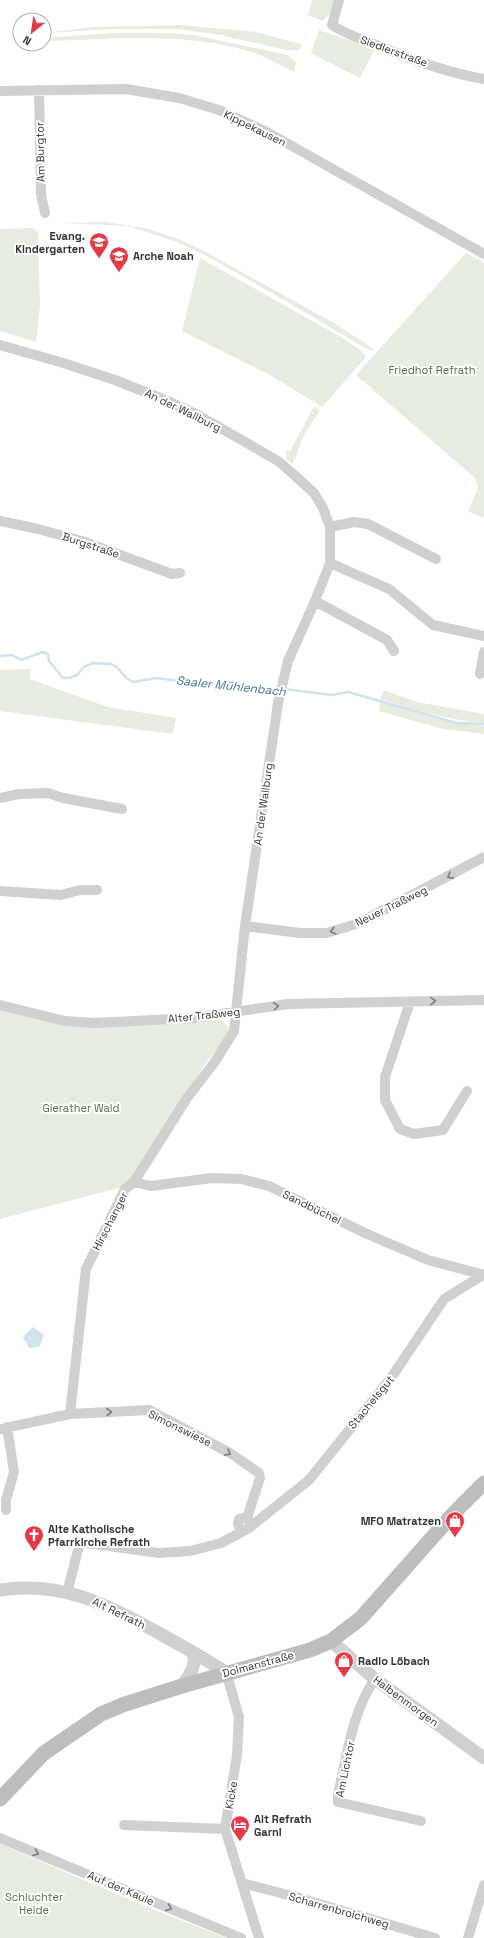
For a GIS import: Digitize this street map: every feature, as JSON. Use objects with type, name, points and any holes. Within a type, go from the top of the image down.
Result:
[{"type":"main road","name":"Dolmanstraße","points":[[0,1799],[44,1753],[83,1725],[114,1708],[226,1672],[310,1650],[331,1641],[361,1618],[454,1513],[484,1483]]},
{"type":"street","name":"Siedlerstraße","points":[[339,0],[332,25],[341,31],[445,70],[484,79]]},
{"type":"street","name":"Kippekausen","points":[[0,91],[126,89],[179,98],[219,110],[278,138],[484,254]]},
{"type":"street","name":"Am Burgtor","points":[[39,90],[41,195],[45,213]]},
{"type":"street","name":"An der Wallburg","points":[[0,345],[60,362],[115,380],[198,415],[278,461],[314,493],[323,508],[330,527],[330,563],[315,602],[288,661],[279,700],[245,926],[237,996],[237,1012]]},
{"type":"street","name":"Burgstraße","points":[[0,521],[64,536],[172,574],[180,573]]},
{"type":"street","points":[[330,527],[354,522],[368,524],[436,559]]},
{"type":"street","points":[[330,563],[389,589],[433,625],[484,636]]},
{"type":"street","points":[[315,602],[387,640],[394,651]]},
{"type":"street","points":[[480,674],[484,652]]},
{"type":"street","points":[[0,798],[19,794],[48,793],[63,798],[122,809]]},
{"type":"street","name":"Neuer Traßweg","points":[[245,926],[300,933],[327,933],[359,923],[484,857]]},
{"type":"street","points":[[0,891],[61,895],[80,890],[97,890]]},
{"type":"street","name":"Alter Traßweg","points":[[0,1005],[66,1021],[95,1023],[193,1018],[288,1004],[484,1000]]},
{"type":"street","points":[[410,1002],[385,1077],[384,1100],[400,1129],[414,1134],[443,1130],[467,1091]]},
{"type":"street","name":"Hirschanger","points":[[70,1414],[86,1269],[125,1189],[134,1182],[187,1098],[214,1063],[234,1031],[237,1012]]},
{"type":"street","name":"Sandbüchel","points":[[134,1182],[151,1186],[212,1178],[257,1182],[270,1186],[368,1234],[428,1260],[484,1275]]},
{"type":"street","name":"Stachelsgut","points":[[67,1593],[80,1542],[159,1553],[190,1551],[221,1542],[242,1532],[250,1522],[309,1480],[390,1378],[444,1299],[484,1275]]},
{"type":"street","name":"Simonswiese","points":[[4,1428],[70,1414],[149,1410],[230,1453],[259,1473],[260,1478],[250,1522]]},
{"type":"street","points":[[4,1428],[14,1472],[6,1500],[6,1510]]},
{"type":"street","name":"Alt Refrath","points":[[0,1590],[28,1587],[67,1593],[87,1598],[111,1607],[226,1672]]},
{"type":"street","name":"Halbenmorgen","points":[[331,1641],[375,1678],[484,1758]]},
{"type":"street","points":[[182,1686],[193,1669],[195,1659],[193,1652]]},
{"type":"street","name":"Kicke","points":[[226,1672],[239,1717],[239,1741],[225,1829],[259,1938]]},
{"type":"street","name":"Am Lichtor","points":[[375,1678],[366,1693],[357,1716],[338,1794],[338,1802],[422,1821]]},
{"type":"street","points":[[124,1825],[225,1829]]},
{"type":"street","name":"Auf der Kaule","points":[[0,1838],[242,1938]]},
{"type":"street","name":"Scharrenbroichweg","points":[[242,1883],[296,1897],[435,1938]]},
{"type":"street","points":[[468,1938],[484,1885]]},
{"type":"green space","points":[[312,0],[342,0],[323,21],[308,15]]},
{"type":"green space","points":[[179,25],[256,32],[301,44],[300,50],[286,50],[220,35],[178,29],[112,29],[52,33],[94,27]]},
{"type":"green space","points":[[319,30],[375,49],[360,78],[311,53]]},
{"type":"green space","points":[[112,33],[170,33],[194,35],[288,55],[296,63],[294,72],[255,53],[229,46],[177,39],[124,38],[52,41],[52,37]]},
{"type":"green space","points":[[106,222],[145,228],[178,239],[202,250],[339,326],[374,349],[371,351],[368,350],[205,255],[174,241],[128,226],[61,223]]},
{"type":"green space","points":[[33,228],[38,233],[40,306],[36,342],[0,331],[0,229]]},
{"type":"green space","name":"Friedhof Refrath","points":[[466,253],[484,263],[484,518],[468,511],[478,488],[475,478],[356,375]]},
{"type":"green space","points":[[200,258],[343,338],[361,350],[366,357],[322,407],[270,375],[182,331]]},
{"type":"green space","points":[[314,406],[320,410],[304,435],[293,464],[287,460],[286,450],[290,452]]},
{"type":"green space","points":[[31,669],[29,679],[108,707],[176,718],[173,734],[0,711],[0,670]]},
{"type":"green space","points":[[384,690],[417,702],[484,714],[484,723],[471,722],[419,711],[380,699]]},
{"type":"green space","points":[[380,702],[443,720],[484,726],[484,734],[443,729],[379,711]]},
{"type":"green space","name":"Gierather Wald","points":[[0,1007],[71,1026],[153,1025],[222,1020],[229,1028],[225,1039],[207,1061],[133,1179],[122,1187],[0,1219]]},
{"type":"green space","name":"Schluchter Heide","points":[[0,1844],[128,1899],[226,1938],[0,1938]]},
{"type":"water","points":[[33,1327],[44,1335],[39,1347],[29,1348],[23,1337]]},
{"type":"waterway","name":"Saaler Mühlenbach","points":[[0,656],[12,655],[21,660],[43,652],[48,654],[49,661],[63,678],[69,678],[77,675],[84,667],[93,663],[111,664],[117,667],[126,678],[133,682],[156,678],[195,683],[278,689]]},
{"type":"waterway","name":"Saaler Mühlenbach","points":[[283,689],[332,695],[348,692],[457,723],[484,724]]},
{"type":"place","name":"Evang. Kindergarten","points":[[99,259]]},
{"type":"place","name":"Arche Noah","points":[[119,273]]},
{"type":"place","name":"MFO Matratzen","points":[[455,1538]]},
{"type":"place","name":"Alte Katholische Pfarrkirche Refrath","points":[[34,1552]]},
{"type":"place","name":"Radio Löbach","points":[[344,1678]]},
{"type":"place","name":"Alt Refrath Garni","points":[[240,1842]]}]
